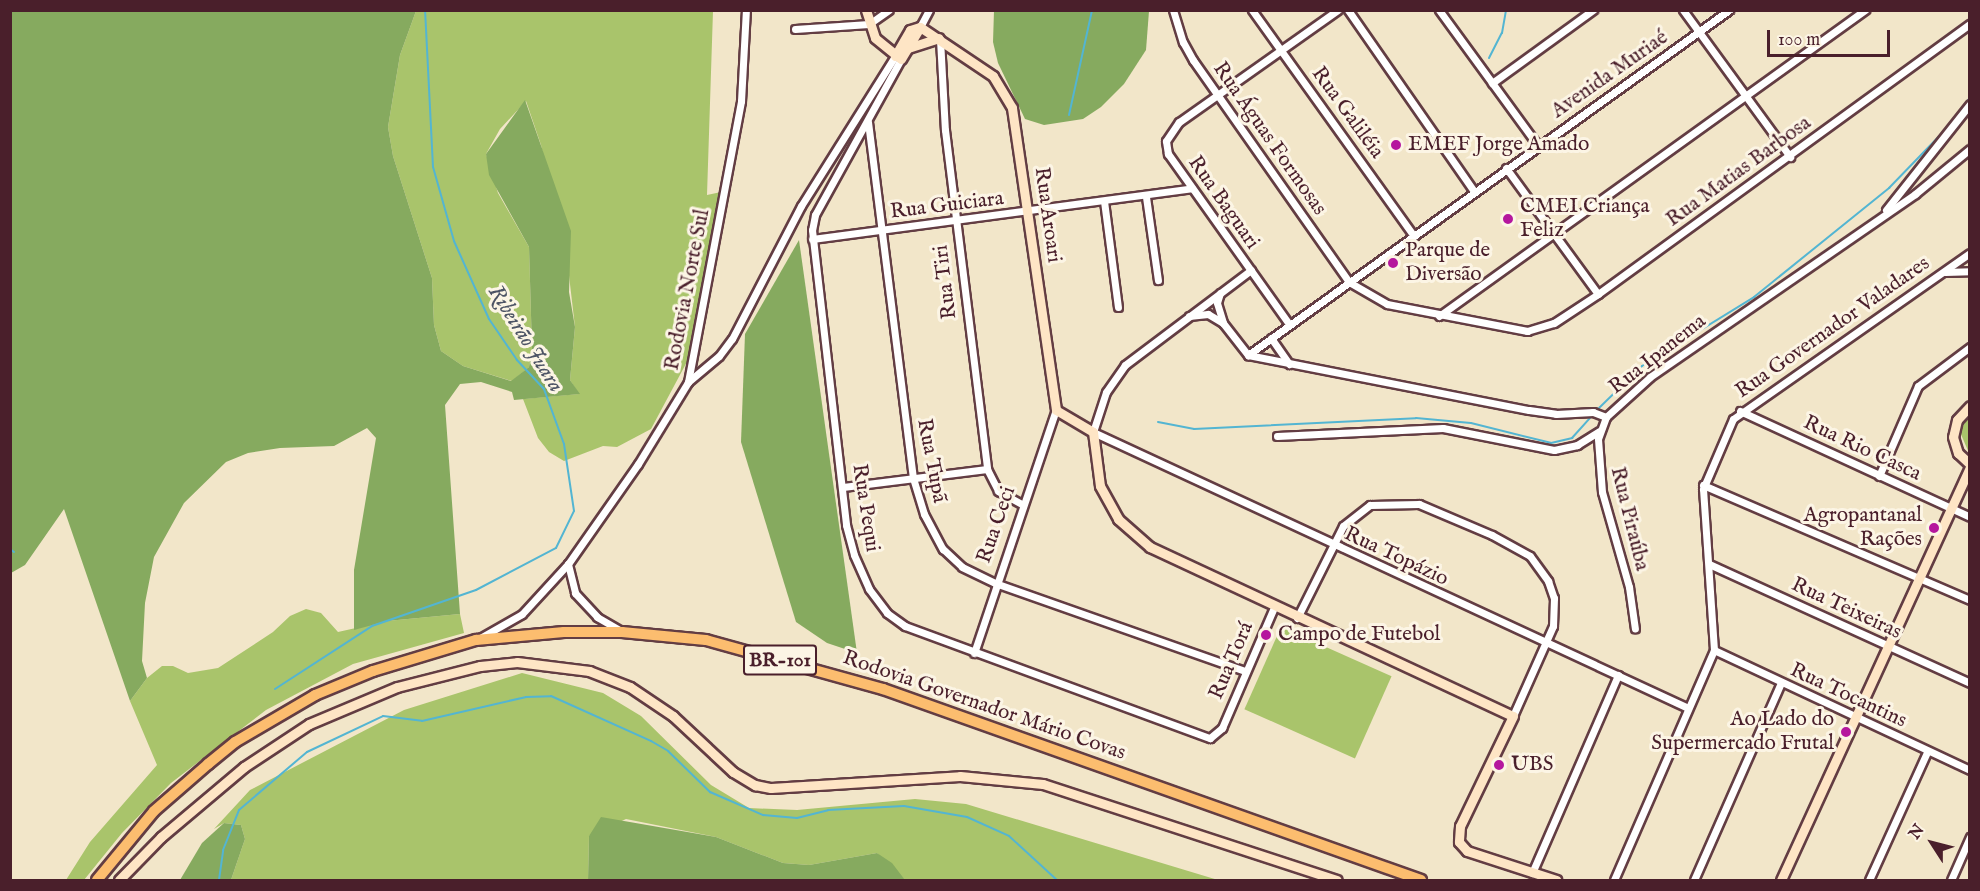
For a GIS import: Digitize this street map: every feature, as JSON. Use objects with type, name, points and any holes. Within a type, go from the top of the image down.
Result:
[{"type":"main road","name":"Rodovia Governador Mário Covas","points":[[97,880],[154,811],[251,732],[344,681],[476,640],[538,633],[622,632],[706,640],[884,689],[1421,880]]},
{"type":"street","name":"Rodovia Norte Sul","points":[[476,640],[522,614],[568,564],[638,464],[688,382],[741,101],[746,10]]},
{"type":"street","points":[[866,10],[875,38],[898,58]]},
{"type":"street","points":[[795,28],[869,24],[889,10]]},
{"type":"street","points":[[898,58],[908,48],[929,10]]},
{"type":"street","name":"Rua Águas Formosas","points":[[1173,10],[1175,22],[1193,60],[1349,282]]},
{"type":"street","points":[[1175,22],[1178,10]]},
{"type":"street","name":"Rua Galiléia","points":[[1252,10],[1414,236]]},
{"type":"street","points":[[1220,96],[1338,10]]},
{"type":"street","points":[[1348,10],[1474,191]]},
{"type":"street","points":[[1439,10],[1538,146]]},
{"type":"street","points":[[1492,83],[1593,10]]},
{"type":"street","points":[[1683,10],[1790,157]]},
{"type":"street","name":"Avenida Muriaé","points":[[1248,355],[1729,10]]},
{"type":"street","points":[[1438,316],[1552,232],[1865,10]]},
{"type":"street","name":"Rua Matias Barbosa","points":[[1349,282],[1387,304],[1438,316],[1536,330],[1598,294],[1790,157],[1970,24]]},
{"type":"street","points":[[688,382],[719,356],[732,339],[801,206],[898,58],[910,30],[920,27]]},
{"type":"street","name":"Rua Aroari","points":[[920,27],[993,76],[1008,97],[1016,122],[1056,410]]},
{"type":"street","points":[[908,48],[939,38]]},
{"type":"street","name":"Rua Tiri","points":[[939,38],[945,130],[987,469],[998,491],[1021,504]]},
{"type":"street","name":"Rua Pequi","points":[[898,58],[868,122],[815,215],[812,239],[849,539],[860,571],[877,601],[905,626],[1210,738],[1222,728]]},
{"type":"street","name":"Rua Baguari","points":[[1220,96],[1173,128],[1167,141],[1168,154],[1289,324]]},
{"type":"street","points":[[1883,215],[1970,104]]},
{"type":"street","name":"Rua Tupã","points":[[868,122],[913,478],[924,514],[943,549],[962,567],[995,583],[1245,671]]},
{"type":"street","name":"Rua Ipanema","points":[[1248,355],[1528,410],[1556,414],[1593,412],[1606,417],[1650,377],[1883,215],[1970,149]]},
{"type":"street","points":[[1506,168],[1598,294]]},
{"type":"street","name":"Rua Guiciara","points":[[812,239],[956,222],[1192,188]]},
{"type":"street","points":[[1146,196],[1158,280]]},
{"type":"street","points":[[1104,201],[1118,307]]},
{"type":"street","name":"Rua Governador Valadares","points":[[1614,880],[1714,650],[1703,485],[1733,419],[1740,411],[1970,253]]},
{"type":"street","name":"Rua Baguari","points":[[1093,432],[1100,405],[1116,375],[1186,316],[1251,270]]},
{"type":"street","points":[[1943,272],[1970,271]]},
{"type":"street","points":[[1220,293],[1217,303],[1223,323]]},
{"type":"street","points":[[1186,316],[1208,314],[1223,323],[1248,355]]},
{"type":"street","points":[[1271,338],[1290,364]]},
{"type":"street","points":[[1879,476],[1918,387],[1970,347]]},
{"type":"street","points":[[1781,880],[1970,466],[1959,453],[1953,437],[1957,420],[1970,406]]},
{"type":"street","points":[[1056,410],[1093,432],[1100,486],[1126,530],[1150,547],[1274,607],[1513,716]]},
{"type":"street","name":"Rua Ceci","points":[[974,653],[1021,504],[1056,410]]},
{"type":"street","name":"Rua Rio Casca","points":[[1740,411],[1970,517]]},
{"type":"street","name":"Rua Piraúba","points":[[1606,417],[1599,431],[1597,452],[1602,492],[1629,587],[1635,629]]},
{"type":"street","points":[[1277,436],[1443,428],[1554,450],[1577,445],[1599,431]]},
{"type":"street","name":"Rua Topázio","points":[[1093,432],[1332,546],[1688,708]]},
{"type":"street","points":[[843,487],[987,469]]},
{"type":"street","points":[[1703,485],[1970,600]]},
{"type":"street","points":[[1298,618],[1332,546],[1357,512],[1383,502],[1419,504],[1492,535],[1530,556],[1548,581],[1555,612],[1546,644],[1458,838],[1467,852],[1556,880]]},
{"type":"street","points":[[568,564],[575,593],[597,617],[622,632]]},
{"type":"street","name":"Rua Teixeiras","points":[[1709,564],[1970,683]]},
{"type":"street","name":"Rua Torá","points":[[1222,728],[1274,607]]},
{"type":"street","name":"Rua Tocantins","points":[[1714,650],[1927,752],[1970,770]]},
{"type":"street","points":[[119,880],[161,837],[244,768],[309,724],[397,687],[480,666],[517,662],[589,671],[630,687],[673,716],[733,772],[755,785],[771,788],[960,776],[1043,784],[1337,880]]},
{"type":"street","points":[[1532,873],[1618,675]]},
{"type":"street","points":[[1694,880],[1781,683]]},
{"type":"street","points":[[1869,880],[1927,752]]},
{"type":"street","points":[[1951,880],[1970,837]]},
{"type":"green space","points":[[11,10],[416,11],[400,55],[388,127],[393,156],[432,278],[434,325],[441,351],[463,366],[511,381],[529,367],[532,349],[529,247],[489,175],[486,154],[525,100],[571,231],[569,292],[575,327],[570,380],[580,394],[514,400],[512,392],[481,382],[460,384],[445,405],[460,614],[387,621],[354,630],[354,570],[376,438],[367,428],[334,446],[280,448],[248,453],[226,462],[184,503],[154,557],[145,603],[142,661],[147,678],[130,701],[64,509],[25,565],[11,573]]},
{"type":"green space","points":[[416,11],[713,11],[707,195],[721,192],[689,358],[651,429],[617,447],[603,446],[564,461],[549,452],[538,438],[523,399],[579,394],[570,380],[575,327],[568,267],[541,145],[526,101],[500,129],[486,154],[498,193],[529,247],[532,349],[529,367],[512,381],[463,366],[441,351],[434,325],[432,278],[393,156],[388,127],[400,55]]},
{"type":"green space","points":[[994,11],[1149,11],[1146,50],[1124,84],[1101,107],[1083,119],[1044,125],[1025,119],[998,63],[993,42]]},
{"type":"green space","points":[[799,240],[857,653],[827,643],[796,622],[741,442],[745,334]]},
{"type":"green space","points":[[1969,414],[1969,453],[1960,432]]},
{"type":"green space","points":[[306,609],[321,613],[338,632],[387,621],[460,614],[464,633],[353,664],[266,710],[171,783],[122,833],[84,880],[66,880],[90,842],[157,765],[130,701],[147,678],[162,666],[173,666],[188,673],[218,668],[273,632],[290,616]]},
{"type":"green space","points":[[1281,627],[1392,676],[1355,758],[1244,709]]},
{"type":"green space","points":[[522,673],[603,693],[641,716],[711,785],[749,808],[797,810],[915,799],[966,804],[1218,880],[905,880],[877,853],[809,865],[783,863],[716,837],[626,819],[589,836],[588,880],[231,880],[245,839],[241,825],[224,823],[214,829],[250,790],[404,710]]},
{"type":"green space","points":[[601,817],[716,837],[783,863],[809,865],[877,853],[892,863],[905,880],[588,880],[589,836]]},
{"type":"green space","points":[[224,823],[241,825],[245,839],[231,880],[180,880],[202,843]]},
{"type":"waterway","name":"Ribeirão Juara","points":[[275,689],[372,626],[476,590],[556,548],[574,511],[564,444],[544,389],[517,360],[489,319],[454,241],[433,167],[425,10]]},
{"type":"waterway","points":[[1069,115],[1092,10]]},
{"type":"waterway","points":[[1489,58],[1502,33],[1506,10]]},
{"type":"waterway","points":[[1964,107],[1970,97]]},
{"type":"waterway","points":[[1599,408],[1642,366],[1754,297],[1889,188],[1950,125]]},
{"type":"waterway","points":[[1158,422],[1194,429],[1416,418],[1471,423],[1551,443],[1572,438],[1590,418]]},
{"type":"waterway","points":[[10,549],[14,552]]},
{"type":"waterway","points":[[219,880],[223,850],[239,810],[307,752],[383,716],[422,721],[526,697],[551,696],[651,741],[668,751],[710,792],[763,815],[797,818],[828,810],[904,806],[967,817],[1009,836],[1057,880]]},
{"type":"place","name":"EMEF Jorge Amado","points":[[1396,145]]},
{"type":"place","name":"CMEI Criança Feliz","points":[[1508,219]]},
{"type":"place","name":"Parque de Diversão","points":[[1393,263]]},
{"type":"place","name":"Agropantanal Rações","points":[[1934,528]]},
{"type":"place","name":"Campo de Futebol","points":[[1266,635]]},
{"type":"place","name":"Ao Lado do Supermercado Frutal","points":[[1846,732]]},
{"type":"place","name":"UBS","points":[[1499,765]]}]
